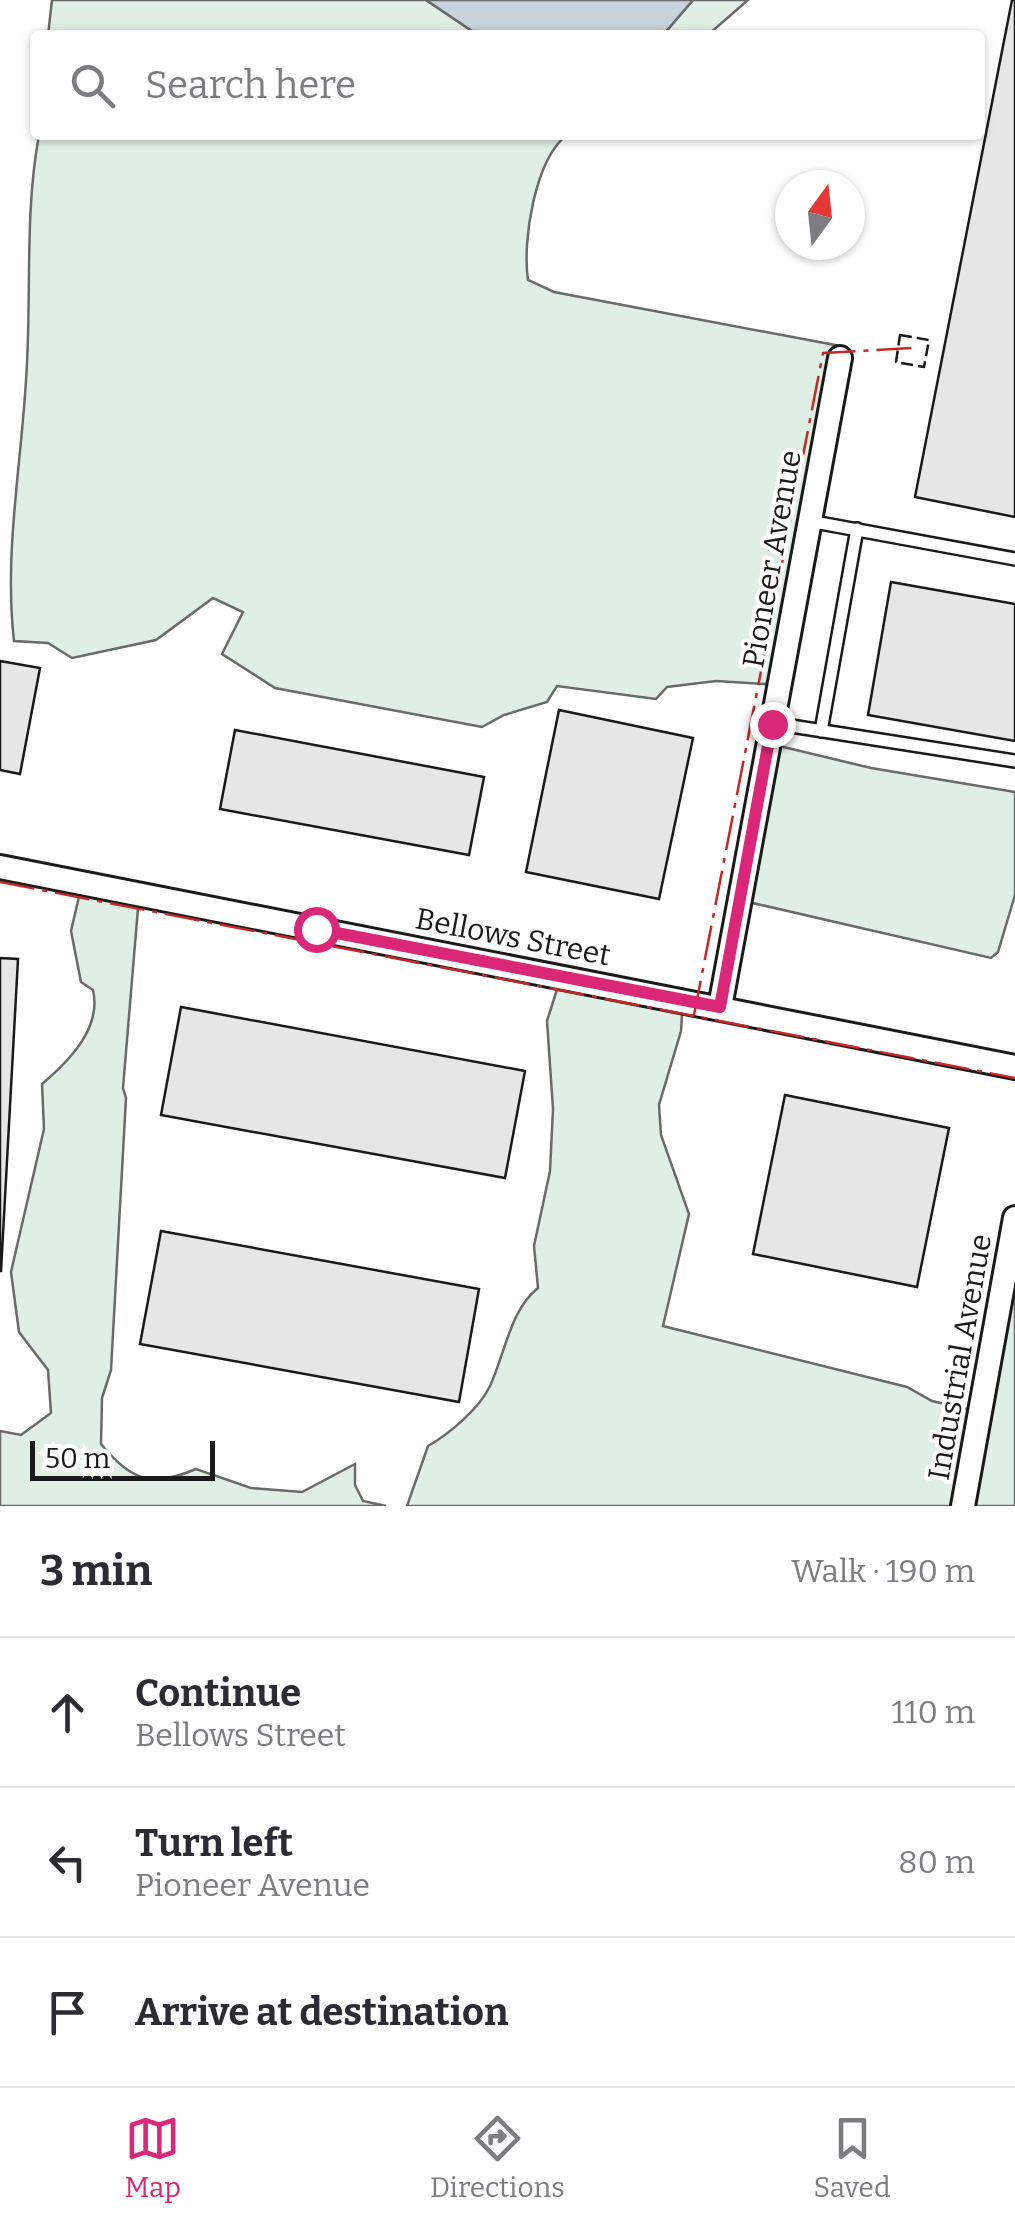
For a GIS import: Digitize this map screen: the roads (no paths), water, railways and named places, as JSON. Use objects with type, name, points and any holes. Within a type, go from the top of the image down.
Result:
[{"type":"street","name":"Pioneer Avenue","points":[[720,1007],[840,358]]},
{"type":"street","name":"Bellows Street","points":[[0,867],[1015,1067]]},
{"type":"street","name":"Industrial Avenue","points":[[963,1506],[1015,1218]]},
{"type":"lane","points":[[809,521],[1015,560]]},
{"type":"lane","points":[[821,731],[857,529]]},
{"type":"lane","points":[[772,724],[1015,762]]}]
